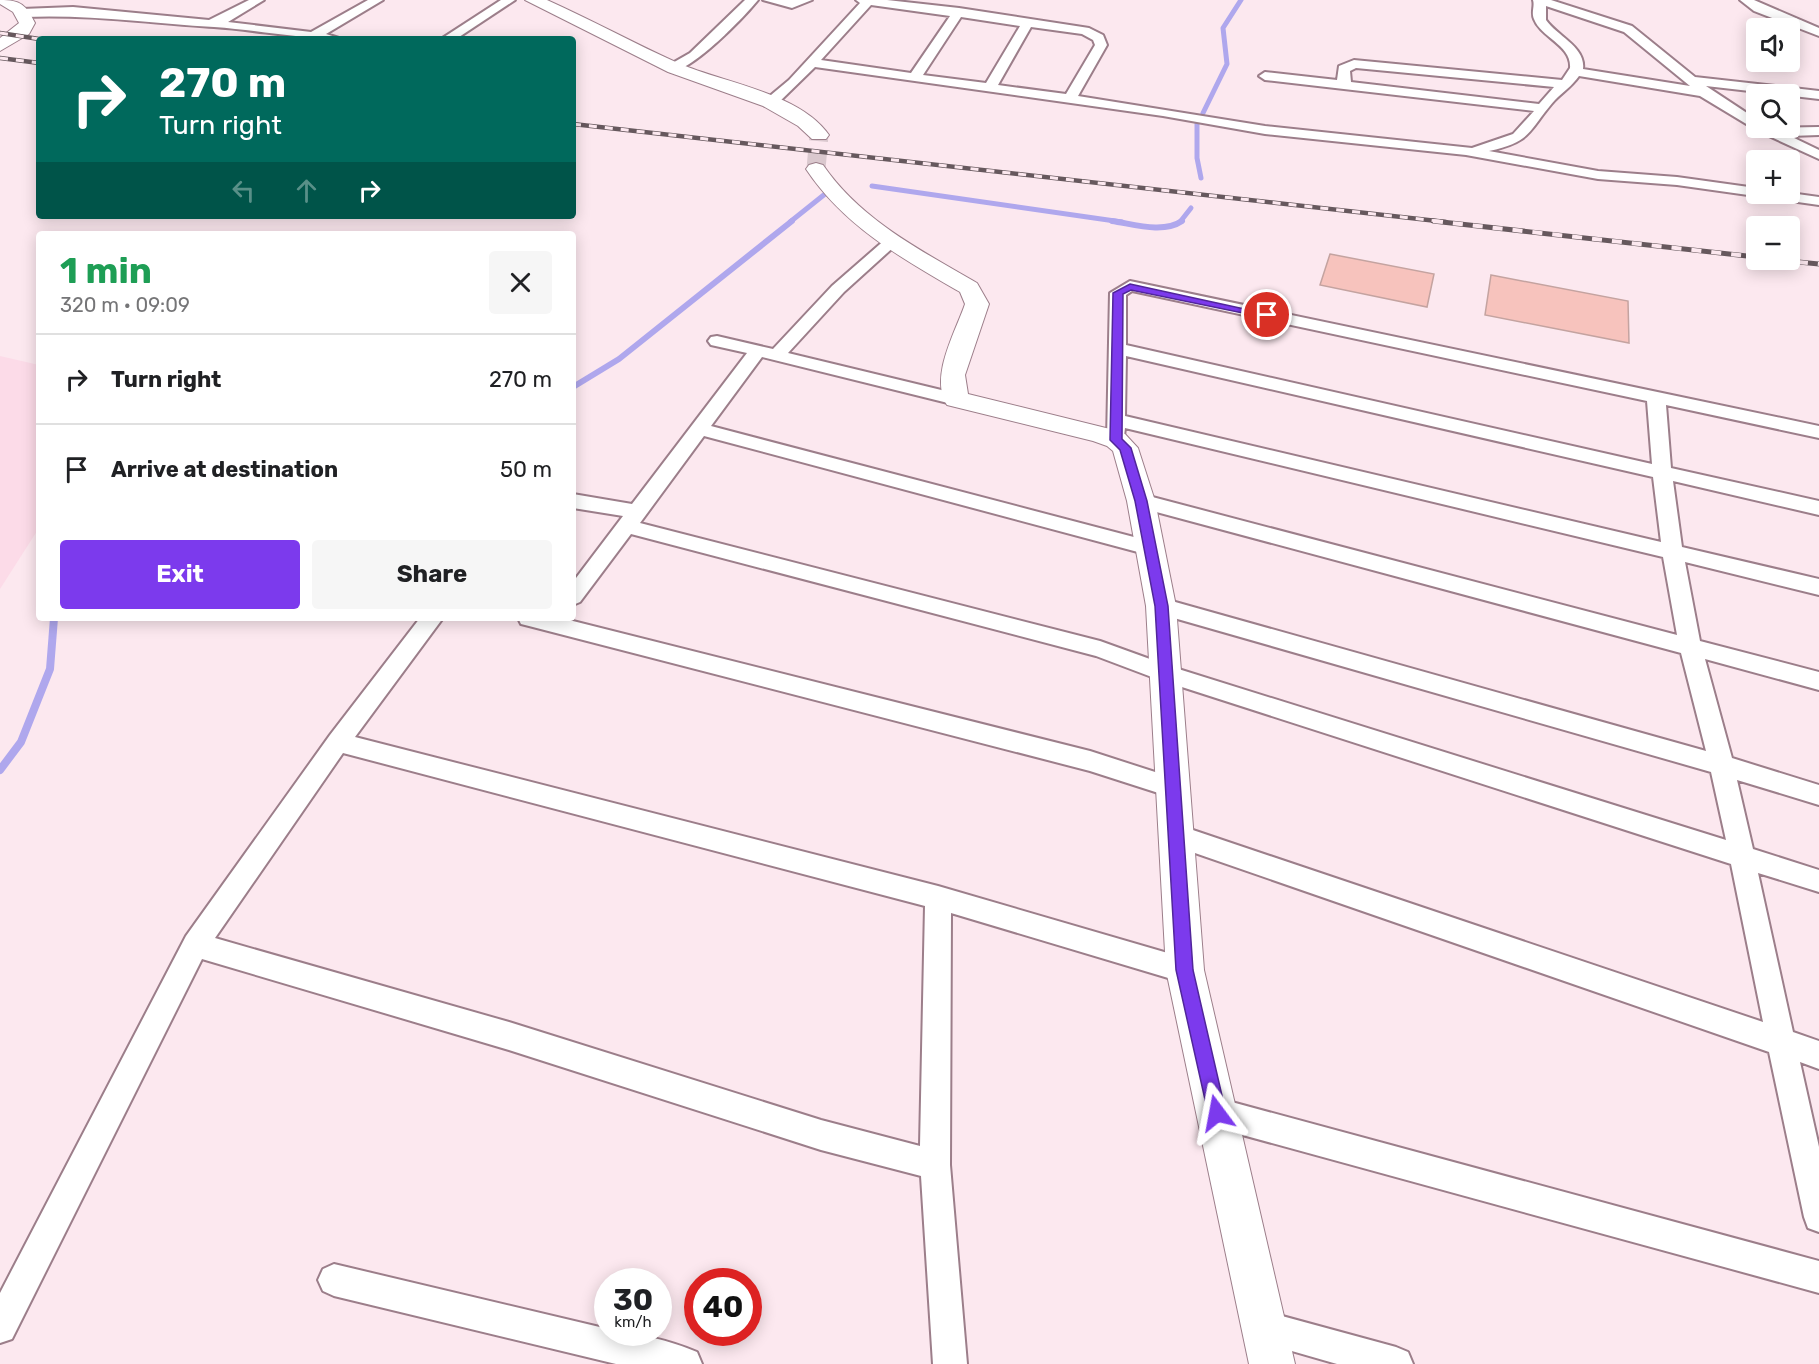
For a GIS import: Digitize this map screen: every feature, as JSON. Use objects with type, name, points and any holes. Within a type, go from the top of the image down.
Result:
[{"type":"street","points":[[0,46],[23,30],[27,23],[20,9],[5,0]]},
{"type":"street","points":[[73,11],[94,0]]},
{"type":"street","points":[[216,24],[258,0]]},
{"type":"street","points":[[22,13],[73,11],[216,24],[313,36],[376,0]]},
{"type":"street","points":[[452,36],[509,0]]},
{"type":"street","points":[[533,0],[674,68],[770,103],[799,119],[819,135]]},
{"type":"street","points":[[674,68],[694,56],[752,0]]},
{"type":"street","points":[[769,0],[792,4],[806,0]]},
{"type":"street","points":[[862,0],[940,5],[959,12],[1009,14],[1029,21],[1075,28],[1101,41],[1070,99]]},
{"type":"street","points":[[1746,0],[1758,8],[1819,32]]},
{"type":"street","points":[[770,103],[875,1]]},
{"type":"street","points":[[1466,151],[1519,136],[1577,72],[1577,64],[1568,46],[1540,23],[1537,11],[1540,1],[1628,29],[1704,92],[1746,118]]},
{"type":"street","points":[[915,77],[959,12]]},
{"type":"street","points":[[990,88],[1029,21]]},
{"type":"street","points":[[812,63],[1341,140],[1466,151],[1598,175],[1677,181],[1746,191]]},
{"type":"street","points":[[1344,85],[1344,69],[1354,64],[1564,84]]},
{"type":"street","points":[[1577,72],[1627,82],[1704,92]]},
{"type":"street","points":[[1265,76],[1542,108]]},
{"type":"street","points":[[1692,81],[1819,95]]},
{"type":"street","points":[[1800,131],[1819,131]]},
{"type":"street","points":[[1784,138],[1819,155]]},
{"type":"street","points":[[816,169],[840,200],[892,242],[969,288],[974,295],[977,304],[953,375],[956,399]]},
{"type":"street","points":[[1800,198],[1819,201]]},
{"type":"street","points":[[576,593],[699,429],[766,354],[892,242]]},
{"type":"street","points":[[1272,1364],[1185,970],[1178,836],[1161,606],[1141,501],[1125,448],[1116,430],[1119,349],[1118,293],[1130,286],[1819,432]]},
{"type":"street","points":[[717,341],[956,399],[1116,430],[1672,550],[1819,587]]},
{"type":"street","points":[[1119,349],[1819,508]]},
{"type":"street","points":[[1656,397],[1662,474],[1672,550],[1691,649],[1722,765],[1819,1217]]},
{"type":"street","points":[[699,429],[1149,548]]},
{"type":"street","points":[[1141,501],[1691,649],[1819,681]]},
{"type":"street","points":[[576,502],[1100,649],[1165,673],[1819,881]]},
{"type":"street","points":[[1161,606],[1722,765],[1819,795]]},
{"type":"street","points":[[0,1327],[195,945],[338,742],[430,621]]},
{"type":"street","points":[[559,621],[1090,761],[1174,788]]},
{"type":"street","points":[[338,742],[938,898],[1185,970]]},
{"type":"street","points":[[1178,836],[1819,1055]]},
{"type":"street","points":[[938,898],[935,1166],[950,1364]]},
{"type":"street","points":[[195,945],[509,1036],[821,1136],[935,1166]]},
{"type":"street","points":[[1217,1113],[1819,1277]]},
{"type":"street","points":[[334,1280],[685,1364]]},
{"type":"street","points":[[1264,1327],[1396,1364]]},
{"type":"shaded area","points":[[0,356],[36,364],[36,533],[0,589]]},
{"type":"building","points":[[1330,254],[1434,274],[1427,307],[1320,285]]},
{"type":"building","points":[[1491,275],[1628,301],[1629,343],[1485,315]]},
{"type":"waterway","points":[[1203,113],[1227,64],[1223,28],[1241,0]]},
{"type":"waterway","points":[[1197,124],[1197,158],[1201,178]]},
{"type":"waterway","points":[[872,186],[1122,222]]},
{"type":"waterway","points":[[790,222],[825,194]]},
{"type":"waterway","points":[[1180,222],[1191,208]]},
{"type":"waterway","points":[[576,385],[619,359],[792,221]]},
{"type":"waterway","points":[[1112,221],[1157,228],[1180,222]]},
{"type":"waterway","points":[[0,770],[21,742],[50,669],[54,621]]},
{"type":"tunnel","points":[[816,169],[819,135]]},
{"type":"railway","points":[[0,33],[36,39]]},
{"type":"railway","points":[[0,58],[36,63]]},
{"type":"railway","points":[[576,124],[1446,222]]},
{"type":"railway","points":[[1433,221],[1746,256]]},
{"type":"railway","points":[[1800,262],[1819,264]]},
{"type":"route","points":[[1217,1113],[1185,970],[1178,836],[1161,606],[1141,501],[1125,448],[1116,440],[1118,293],[1122,288],[1130,286],[1267,315]]}]
